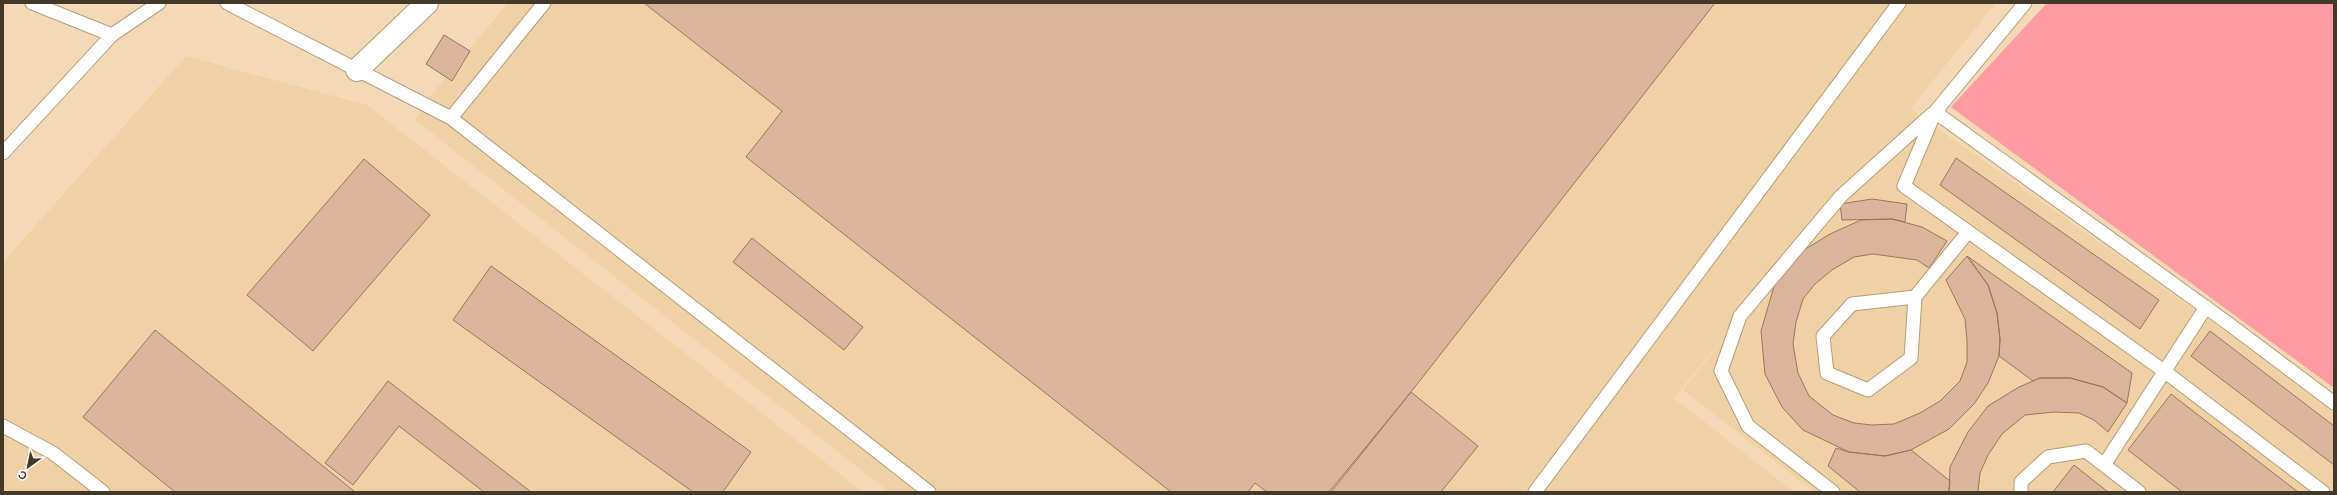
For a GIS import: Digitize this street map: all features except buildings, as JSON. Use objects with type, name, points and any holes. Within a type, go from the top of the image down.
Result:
[{"type":"street","points":[[357,70],[426,3]]},
{"type":"lane","points":[[32,3],[112,35]]},
{"type":"lane","points":[[3,153],[112,35],[159,3]]},
{"type":"lane","points":[[227,3],[451,118],[929,492]]},
{"type":"lane","points":[[451,118],[544,3]]},
{"type":"lane","points":[[1535,492],[1899,3]]},
{"type":"lane","points":[[1833,492],[1748,426],[1721,371],[1740,316],[1841,196],[1935,112],[2025,3]]},
{"type":"lane","points":[[1935,112],[1904,186],[2164,371],[2323,492]]},
{"type":"lane","points":[[1935,112],[2206,307],[2334,403]]},
{"type":"lane","points":[[1915,297],[1852,304],[1823,336],[1827,372],[1868,390],[1911,358],[1915,297],[1968,232]]},
{"type":"lane","points":[[2104,464],[2206,307]]},
{"type":"lane","points":[[3,426],[53,453],[103,492]]},
{"type":"lane","points":[[2021,492],[2021,482],[2048,457],[2086,451],[2139,492]]},
{"type":"shaded area","points":[[508,3],[1996,3],[1910,109],[2245,345],[2334,413],[2334,492],[1815,492],[1683,390],[1767,284],[1674,398],[1794,492],[889,492],[415,120],[424,104]]},
{"type":"shaded area","points":[[2047,3],[2334,3],[2334,388],[1951,107]]},
{"type":"shaded area","points":[[186,56],[367,105],[863,492],[3,492],[3,262]]}]
